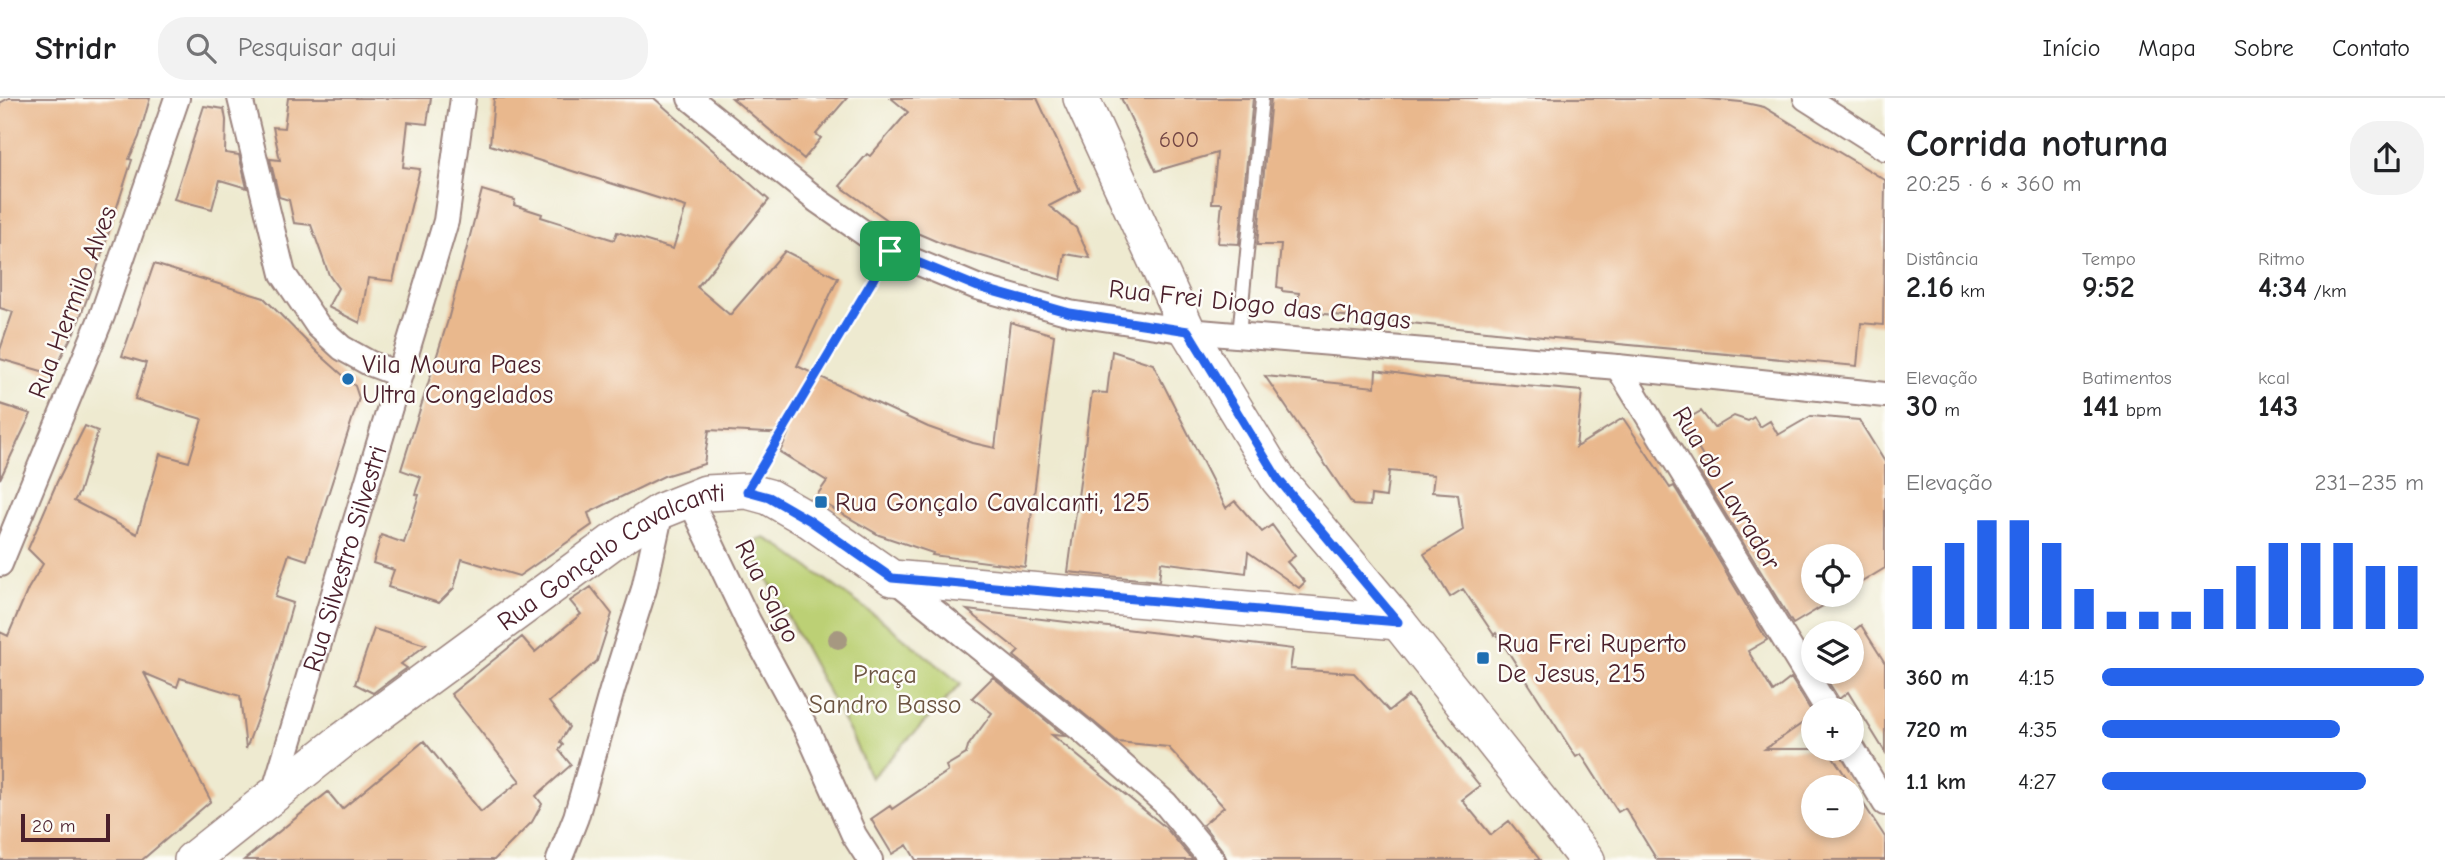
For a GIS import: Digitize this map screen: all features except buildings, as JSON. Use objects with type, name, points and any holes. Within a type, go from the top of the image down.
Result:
[{"type":"street","name":"Rua Hermilo Alves","points":[[0,564],[102,316],[177,98]]},
{"type":"street","points":[[240,98],[283,274],[318,326],[342,348],[369,363],[398,374]]},
{"type":"street","name":"Rua Silvestro Silvestri","points":[[273,796],[446,220],[463,98]]},
{"type":"street","name":"Rua Frei Diogo das Chagas","points":[[691,98],[818,201],[890,251],[978,287],[1070,313],[1188,331],[1618,367],[1885,395]]},
{"type":"street","points":[[1081,98],[1188,331],[1278,479],[1398,622],[1587,860]]},
{"type":"street","points":[[1806,98],[1885,148]]},
{"type":"street","name":"Rua do Lavrador","points":[[1618,367],[1821,698]]},
{"type":"street","name":"Rua Gonçalo Cavalcanti","points":[[273,796],[340,743],[611,543],[675,505],[706,493],[747,491],[769,497],[809,520],[892,578],[1084,732],[1165,803],[1212,860]]},
{"type":"street","points":[[559,860],[576,817],[649,565],[675,505]]},
{"type":"street","name":"Rua Salgo","points":[[675,505],[748,621],[809,734],[854,835],[870,860]]},
{"type":"street","points":[[611,543],[625,545],[640,552],[649,565]]},
{"type":"street","points":[[892,578],[1398,622]]},
{"type":"street","points":[[1860,761],[1885,803]]},
{"type":"street","points":[[192,860],[273,796]]},
{"type":"lane","points":[[1238,335],[1262,98]]},
{"type":"path","points":[[747,491],[890,251]]},
{"type":"green space","name":"Praça Sandro Basso","points":[[764,538],[778,545],[884,622],[961,684],[871,778],[850,733],[759,563],[755,545],[758,539]]},
{"type":"place","name":"Vila Moura Paes Ultra Congelados","points":[[348,379]]},
{"type":"place","name":"Rua Gonçalo Cavalcanti, 125","points":[[821,502]]},
{"type":"place","name":"Rua Frei Ruperto De Jesus, 215","points":[[1483,658]]},
{"type":"route","points":[[890,251],[978,287],[1070,313],[1188,331],[1278,479],[1398,622],[892,578],[809,520],[769,497],[747,491],[890,251]]}]
